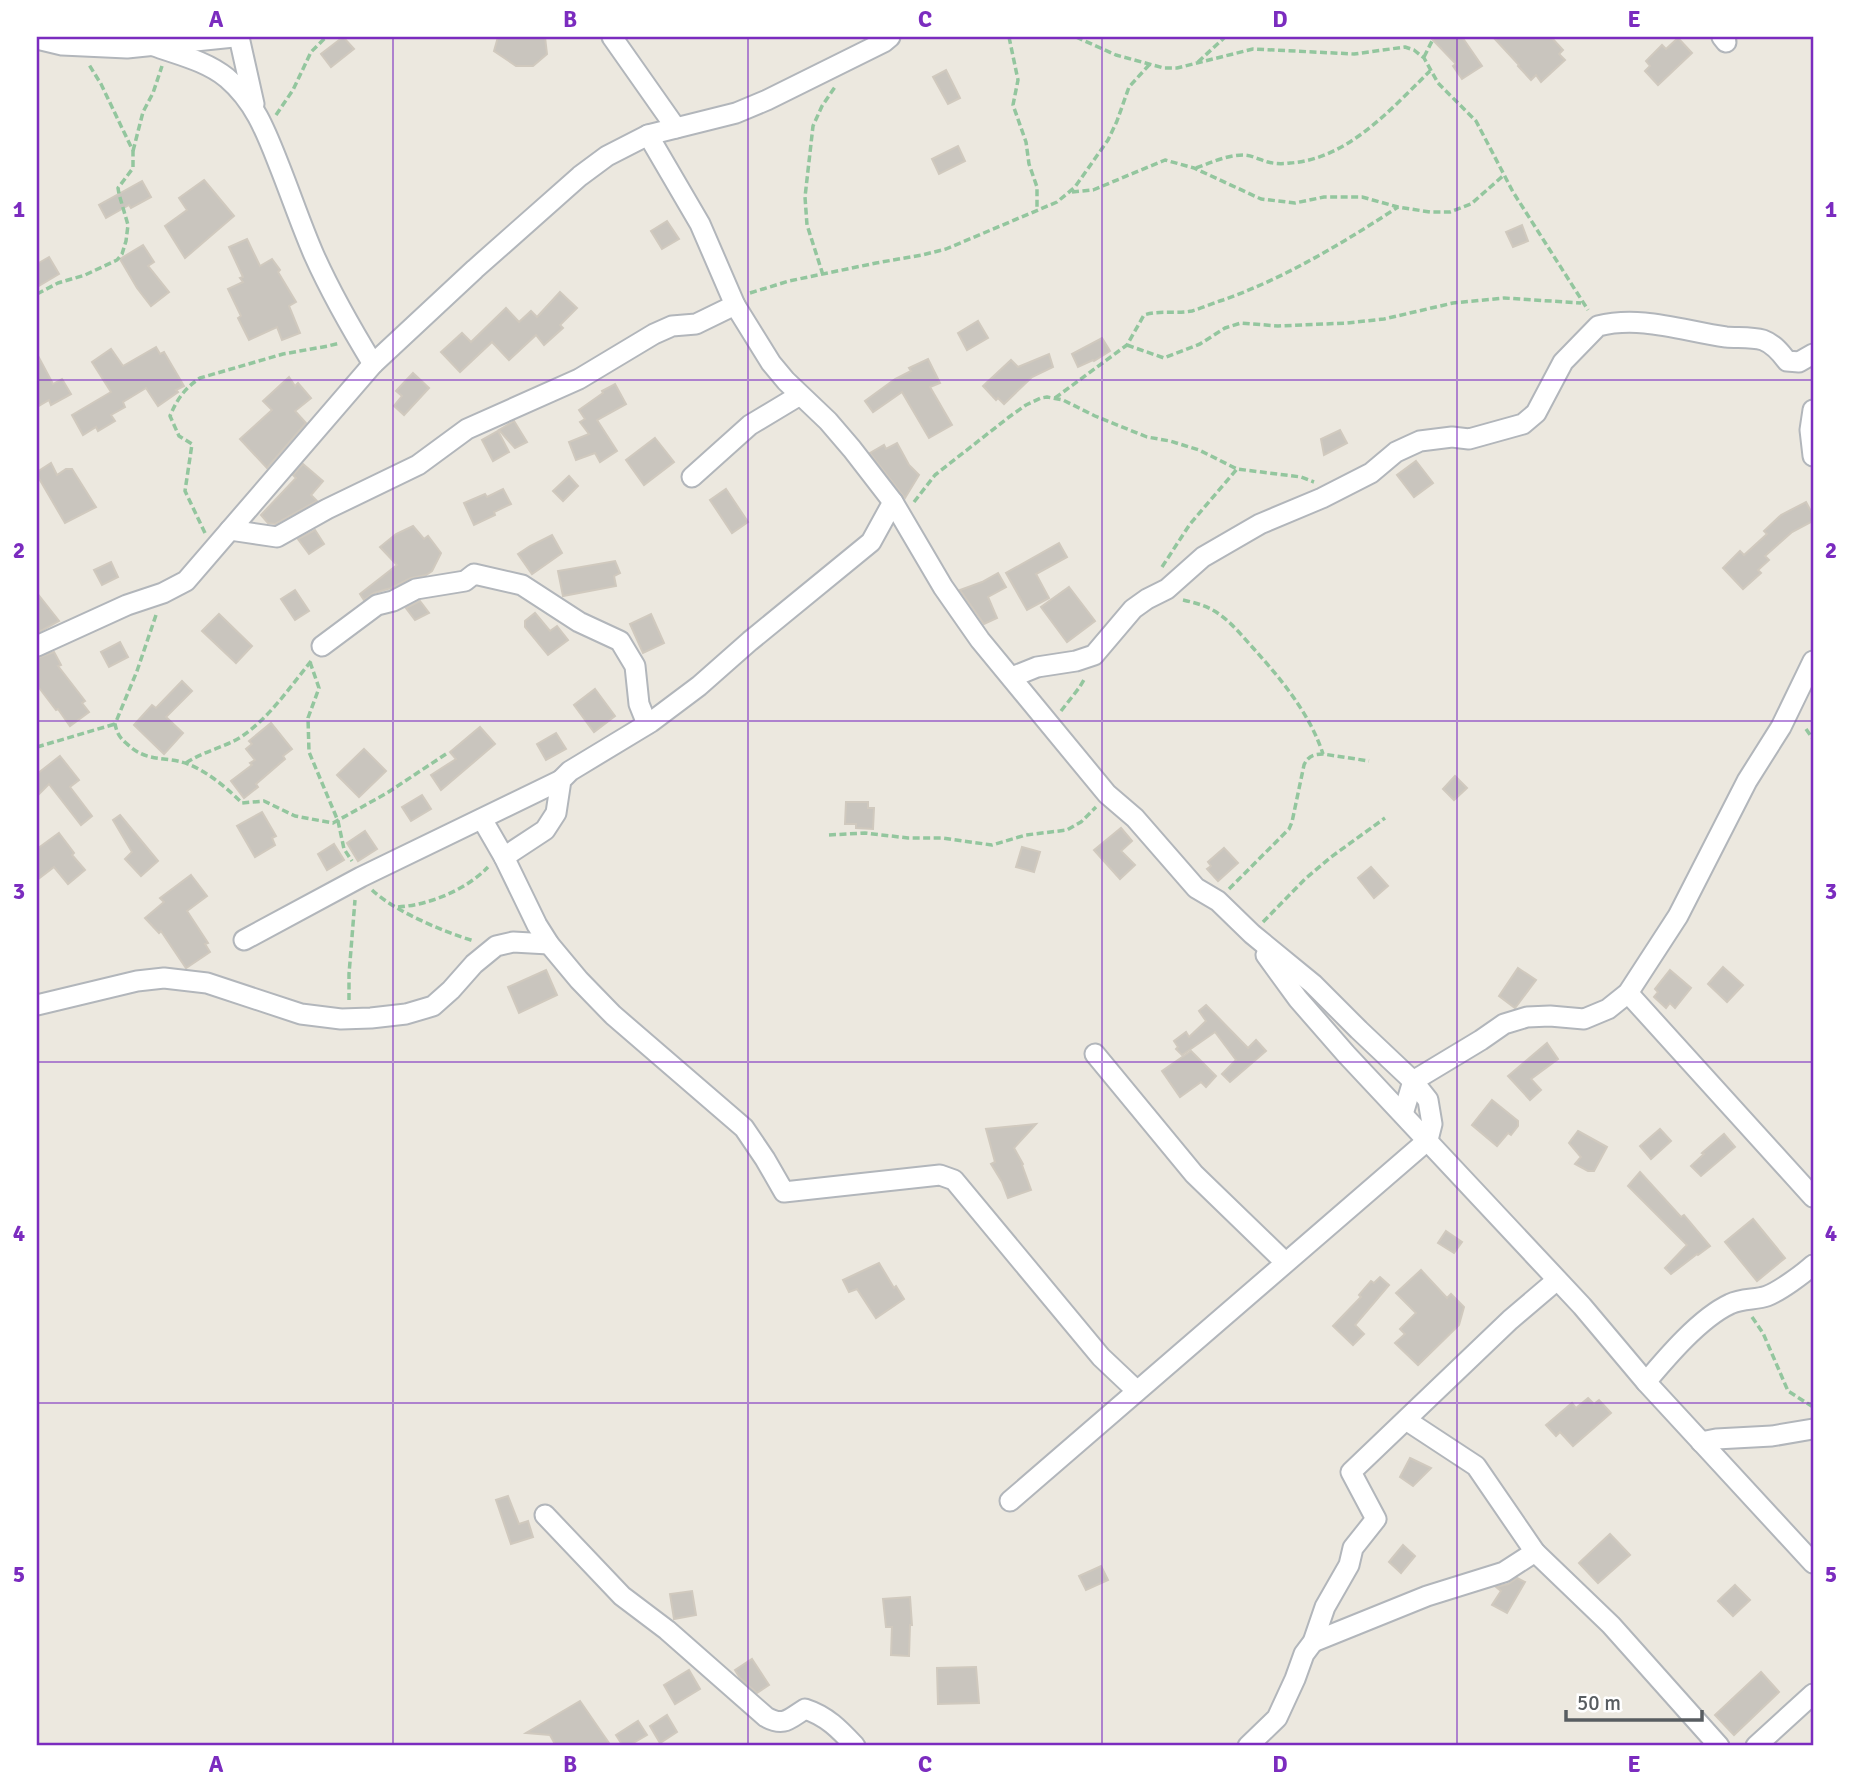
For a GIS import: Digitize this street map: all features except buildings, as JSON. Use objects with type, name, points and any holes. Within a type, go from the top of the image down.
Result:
[{"type":"street","points":[[37,39],[74,46],[127,48],[232,37]]},
{"type":"street","points":[[239,37],[254,108]]},
{"type":"street","points":[[612,37],[676,128]]},
{"type":"street","points":[[37,646],[186,582],[373,364],[475,269],[580,176],[607,156],[648,135],[736,113],[767,100],[884,43],[890,37]]},
{"type":"street","points":[[159,44],[218,71],[254,108],[336,302],[373,364]]},
{"type":"street","points":[[648,135],[700,224],[736,306],[771,363],[836,431],[897,510],[959,612],[980,640],[1107,794],[1135,818],[1196,888],[1218,901],[1252,934],[1313,984],[1413,1081],[1428,1100],[1433,1124],[1428,1140],[1010,1501]]},
{"type":"street","points":[[230,530],[277,537],[327,509],[418,465],[467,429],[579,379],[654,334],[672,326],[696,324],[736,306]]},
{"type":"street","points":[[1012,677],[1037,667],[1076,661],[1094,655],[1133,609],[1173,584],[1203,557],[1260,524],[1371,473],[1396,452],[1420,441],[1452,437],[1469,439],[1523,424],[1536,413],[1563,362],[1598,326],[1638,322],[1724,337],[1762,340],[1779,351],[1787,361],[1799,362],[1813,354]]},
{"type":"street","points":[[692,477],[750,425],[800,395]]},
{"type":"street","points":[[1813,410],[1810,430],[1813,456]]},
{"type":"street","points":[[244,940],[361,877],[561,780],[570,771],[648,724],[699,687],[750,641],[871,542],[897,510]]},
{"type":"street","points":[[316,654],[377,605],[393,601],[416,589],[465,581],[474,574],[486,576],[522,585],[579,622],[620,641],[635,666],[639,704],[648,724]]},
{"type":"street","points":[[1403,1114],[1413,1081],[1504,1024],[1527,1017],[1584,1019],[1608,1009],[1628,993],[1678,916],[1747,781],[1781,727],[1813,662]]},
{"type":"street","points":[[502,854],[545,830],[550,824],[555,813],[561,780]]},
{"type":"street","points":[[482,819],[549,944],[613,1015],[744,1128],[784,1192],[940,1175],[954,1181],[1101,1357],[1137,1391]]},
{"type":"street","points":[[1252,934],[1298,999],[1346,1054],[1582,1306],[1646,1382],[1813,1563]]},
{"type":"street","points":[[37,1004],[137,981],[164,978],[207,983],[301,1014],[350,1019],[371,1018],[428,1009],[496,946],[513,942],[549,944]]},
{"type":"street","points":[[1628,993],[1813,1197]]},
{"type":"street","points":[[1095,1054],[1194,1174],[1285,1262]]},
{"type":"street","points":[[1646,1382],[1666,1358],[1710,1316],[1743,1299],[1767,1296],[1813,1265]]},
{"type":"street","points":[[1248,1746],[1277,1718],[1304,1654],[1313,1642],[1325,1607],[1349,1565],[1353,1548],[1376,1519],[1351,1472],[1510,1320],[1557,1280]]},
{"type":"street","points":[[1406,1420],[1476,1466],[1535,1552],[1611,1625],[1719,1746]]},
{"type":"street","points":[[1701,1442],[1772,1436],[1813,1429]]},
{"type":"street","points":[[545,1515],[622,1596],[667,1630],[766,1717],[782,1723],[805,1709],[833,1723],[855,1746]]},
{"type":"street","points":[[1313,1642],[1427,1596],[1504,1572],[1535,1552]]},
{"type":"street","points":[[1756,1746],[1813,1694]]},
{"type":"path","points":[[266,132],[293,90],[311,52],[326,37]]},
{"type":"path","points":[[1009,37],[1018,80],[1013,105],[1037,187],[1037,210]]},
{"type":"path","points":[[1076,37],[1116,55],[1164,68],[1177,68],[1253,49],[1354,54],[1405,47],[1415,50],[1424,58],[1438,83],[1476,121],[1513,192],[1598,326]]},
{"type":"path","points":[[1198,62],[1225,37]]},
{"type":"path","points":[[1424,58],[1434,37]]},
{"type":"path","points":[[37,294],[58,283],[105,267],[122,254],[128,225],[118,188],[133,168],[133,151],[144,112],[153,93],[159,44]]},
{"type":"path","points":[[74,46],[97,76],[133,151]]},
{"type":"path","points":[[823,275],[805,212],[811,132],[816,117],[841,78],[848,60]]},
{"type":"path","points":[[736,306],[747,295],[765,287],[946,249],[1057,202],[1070,192],[1108,140],[1129,88],[1149,65]]},
{"type":"path","points":[[1194,168],[1244,155],[1287,164],[1320,158],[1367,130],[1431,71]]},
{"type":"path","points":[[1070,192],[1093,190],[1165,160],[1194,168],[1261,199],[1295,203],[1324,197],[1362,197],[1398,207],[1450,212],[1471,204],[1504,175]]},
{"type":"path","points":[[1055,398],[1127,345],[1144,315],[1192,310],[1271,280],[1361,231],[1398,207]]},
{"type":"path","points":[[1127,345],[1164,358],[1200,344],[1225,328],[1241,323],[1278,326],[1347,323],[1384,319],[1452,303],[1504,298],[1583,303]]},
{"type":"path","points":[[214,551],[185,491],[192,444],[179,436],[170,416],[176,403],[190,385],[200,378],[283,354],[357,338]]},
{"type":"path","points":[[897,510],[935,475],[992,430],[1026,405],[1041,398],[1055,398],[1147,437],[1182,444],[1237,469],[1301,477],[1335,491]]},
{"type":"path","points":[[1161,569],[1190,524],[1237,469]]},
{"type":"path","points":[[163,593],[140,663],[115,724],[117,733],[136,753],[186,764],[226,786],[242,803],[264,801],[295,816],[333,823],[387,793],[446,754]]},
{"type":"path","points":[[1157,595],[1204,605],[1231,624],[1270,667],[1300,708],[1323,754]]},
{"type":"path","points":[[186,764],[206,751],[240,737],[263,719],[316,654]]},
{"type":"path","points":[[316,654],[318,688],[308,718],[309,752],[338,821],[344,849],[361,877],[378,896],[396,907],[460,937],[496,946]]},
{"type":"path","points":[[1051,724],[1082,685],[1094,655]]},
{"type":"path","points":[[37,747],[115,724]]},
{"type":"path","points":[[1806,729],[1813,738]]},
{"type":"path","points":[[1218,901],[1289,829],[1304,765],[1312,755],[1323,754],[1369,761]]},
{"type":"path","points":[[829,835],[875,834],[996,844],[1026,835],[1068,830],[1087,816],[1107,794]]},
{"type":"path","points":[[1252,934],[1306,878],[1385,818]]},
{"type":"path","points":[[396,907],[429,902],[472,881],[502,854]]},
{"type":"path","points":[[350,1019],[349,974],[354,901],[361,877]]},
{"type":"path","points":[[1743,1299],[1763,1333],[1788,1391],[1813,1407]]}]
